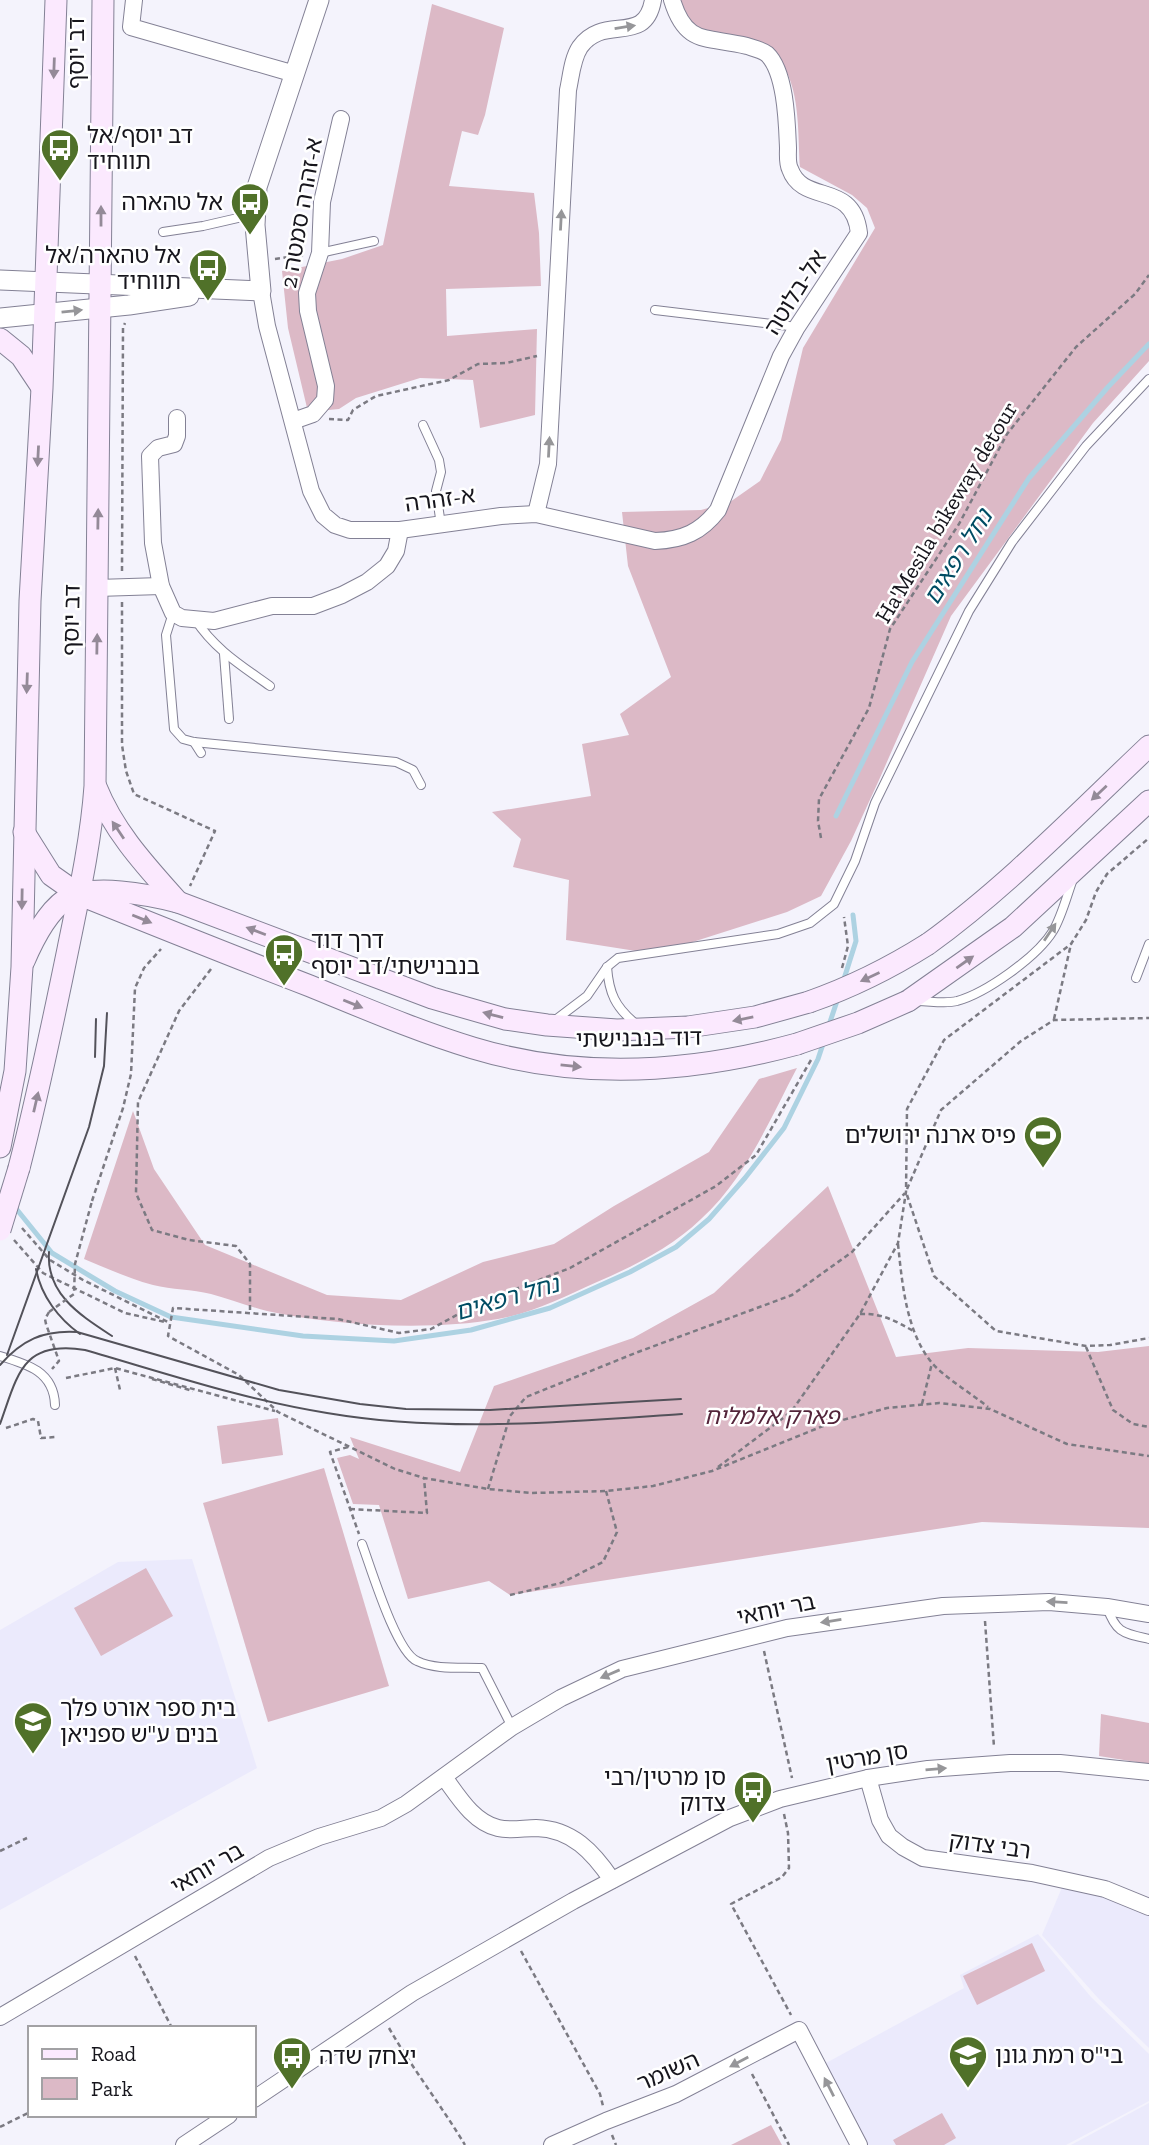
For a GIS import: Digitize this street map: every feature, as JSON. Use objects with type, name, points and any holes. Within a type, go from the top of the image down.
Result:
[{"type":"main road","name":"דב יוסף","points":[[0,1147],[15,1071],[22,967],[30,601],[42,388],[56,0]]},
{"type":"main road","name":"דב יוסף","points":[[8,1229],[91,828],[95,786],[103,0]]},
{"type":"main road","points":[[0,339],[22,356],[42,388]]},
{"type":"main road","name":"דוד בנבנישתי","points":[[78,894],[121,893],[180,903],[432,998],[505,1018],[578,1029],[652,1030],[720,1024],[809,1002],[871,977],[928,944],[1015,873],[1149,746]]},
{"type":"main road","points":[[95,786],[122,837],[180,903]]},
{"type":"main road","name":"דוד בנבנישתי","points":[[23,831],[51,875],[78,894],[417,1029],[523,1060],[570,1067],[649,1069],[806,1049],[908,1001],[1013,927],[1149,801]]},
{"type":"main road","points":[[22,967],[49,917],[61,903],[78,894]]},
{"type":"street","points":[[134,0],[131,27],[295,74]]},
{"type":"street","name":"א-זהרה","points":[[320,0],[257,187],[255,214],[261,291],[267,326],[311,491],[323,515],[335,525],[350,530],[400,530],[501,516],[536,514]]},
{"type":"street","points":[[536,514],[548,464],[567,102],[575,59],[578,50],[594,34],[605,29],[623,29],[643,22],[650,14],[653,0]]},
{"type":"street","name":"אל-בלוטה","points":[[536,514],[655,541],[674,541],[693,534],[709,522],[718,510],[768,385],[797,327],[859,233],[857,218],[845,202],[798,184],[789,168],[785,104],[776,70],[767,54],[754,48],[695,36],[680,23],[671,0]]},
{"type":"street","name":"א-זהרה סמטה 2","points":[[293,421],[313,414],[325,400],[326,386],[308,311],[307,293],[320,253],[322,202],[341,119]]},
{"type":"street","points":[[0,280],[261,291]]},
{"type":"street","points":[[0,318],[130,305],[217,291]]},
{"type":"street","points":[[177,418],[174,444],[158,448],[150,456],[153,542],[160,586],[173,613],[182,618],[214,621],[272,606],[313,606],[342,595],[367,582],[387,566],[396,551],[400,530]]},
{"type":"street","points":[[97,587],[160,586]]},
{"type":"street","name":"בר יוחאי","points":[[0,2017],[269,1858],[320,1837],[380,1818],[406,1804],[512,1727],[561,1698],[622,1669],[760,1634],[873,1614],[983,1603],[1049,1602],[1107,1606],[1149,1614]]},
{"type":"street","name":"סן מרטין","points":[[612,1880],[730,1818],[788,1797],[868,1778],[928,1769],[996,1764],[1060,1763],[1149,1772]]},
{"type":"street","points":[[256,2098],[381,2014],[612,1880],[587,1848],[574,1838],[554,1830],[498,1828],[482,1821],[467,1808],[444,1777]]},
{"type":"street","name":"רבי צדוק","points":[[868,1778],[880,1820],[889,1836],[923,1858],[1032,1873],[1105,1889],[1149,1907]]},
{"type":"street","points":[[799,2030],[859,2145]]},
{"type":"street","name":"השומר","points":[[552,2145],[676,2094],[799,2030]]},
{"type":"street","points":[[184,2145],[226,2117]]},
{"type":"lane","points":[[163,232],[255,214]]},
{"type":"lane","points":[[320,253],[374,241]]},
{"type":"lane","points":[[654,310],[797,327]]},
{"type":"lane","points":[[547,1025],[587,996],[607,967],[618,958],[778,934],[810,923],[834,904],[855,861],[875,803],[969,611],[1012,542],[1086,446],[1149,379]]},
{"type":"lane","points":[[422,425],[439,460],[441,472],[436,491],[441,526]]},
{"type":"lane","points":[[173,613],[166,635],[174,729],[183,739],[396,762],[412,770],[421,785]]},
{"type":"lane","points":[[194,619],[224,654],[270,687]]},
{"type":"lane","points":[[224,654],[229,719]]},
{"type":"lane","points":[[194,742],[201,753]]},
{"type":"lane","points":[[908,1001],[956,1001],[987,988],[1005,975],[1037,949],[1054,930],[1077,870]]},
{"type":"lane","points":[[1136,978],[1149,944]]},
{"type":"lane","points":[[607,967],[608,988],[613,1001],[637,1025],[652,1030]]},
{"type":"lane","points":[[0,1356],[25,1365],[46,1377],[54,1390],[55,1405]]},
{"type":"lane","points":[[362,1544],[400,1644],[415,1661],[439,1667],[482,1668],[512,1727]]},
{"type":"lane","points":[[1107,1606],[1113,1624],[1124,1634],[1149,1639]]},
{"type":"path","points":[[258,261],[320,253]]},
{"type":"path","name":"Ha'Mesila bikeway detour","points":[[821,838],[818,821],[819,799],[869,708],[890,629],[959,524],[1007,433],[1076,347],[1135,294],[1149,275]]},
{"type":"path","points":[[130,305],[129,317],[123,328],[122,745],[129,783],[134,794],[215,831],[180,903]]},
{"type":"path","points":[[326,419],[348,420],[353,410],[376,396],[449,380],[478,364],[506,363],[554,354]]},
{"type":"path","points":[[1054,1020],[1071,944],[1086,920],[1096,892],[1107,874],[1149,838]]},
{"type":"path","points":[[841,970],[848,946],[844,918]]},
{"type":"path","points":[[46,1377],[59,1361],[45,1319],[49,1312],[74,1294],[75,1264],[131,1074],[135,988],[145,968],[164,946],[170,931]]},
{"type":"path","points":[[1071,944],[944,1040],[908,1110],[906,1192],[898,1243],[902,1282],[915,1332],[932,1363],[990,1409],[1067,1444],[1149,1456]]},
{"type":"path","points":[[223,952],[179,1011],[138,1102],[136,1193],[152,1230],[189,1240],[236,1246],[250,1264],[250,1312]]},
{"type":"path","points":[[488,1489],[510,1416],[526,1397],[792,1295],[852,1252],[906,1192],[941,1110],[1021,1041],[1054,1020],[1149,1018]]},
{"type":"path","points":[[278,1412],[239,1375],[168,1336],[173,1308],[338,1319],[399,1334],[431,1329],[477,1304],[570,1268],[716,1186],[756,1155],[806,1049]]},
{"type":"path","points":[[906,1192],[934,1276],[996,1331],[1086,1346],[1149,1338]]},
{"type":"path","points":[[8,1229],[43,1273],[125,1313],[170,1323]]},
{"type":"path","points":[[8,1229],[83,1280],[170,1323]]},
{"type":"path","points":[[712,1471],[791,1412],[860,1314],[898,1243]]},
{"type":"path","points":[[860,1314],[892,1318],[915,1332]]},
{"type":"path","points":[[1086,1346],[1113,1410],[1133,1424],[1149,1427]]},
{"type":"path","points":[[922,1405],[932,1363]]},
{"type":"path","points":[[115,1368],[120,1390]]},
{"type":"path","points":[[66,1378],[115,1368],[278,1412],[395,1469],[424,1478],[532,1493],[606,1491],[653,1486],[712,1471],[828,1424],[887,1408],[939,1403],[990,1409]]},
{"type":"path","points":[[6,1428],[33,1419],[40,1424],[41,1438],[56,1437]]},
{"type":"path","points":[[349,1446],[330,1452],[362,1544]]},
{"type":"path","points":[[350,1509],[427,1513],[424,1478]]},
{"type":"path","points":[[510,1595],[561,1583],[603,1562],[617,1532],[606,1491]]},
{"type":"path","points":[[983,1603],[996,1764]]},
{"type":"path","points":[[760,1634],[788,1797],[789,1868],[782,1877],[731,1904],[799,2030]]},
{"type":"path","points":[[0,1851],[27,1838]]},
{"type":"path","points":[[512,1936],[600,2094],[606,2121],[616,2145]]},
{"type":"path","points":[[127,1941],[171,2026]]},
{"type":"path","points":[[381,2014],[406,2058],[434,2095],[465,2145]]},
{"type":"path","points":[[744,2059],[789,2145]]},
{"type":"path","points":[[0,2127],[28,2113]]},
{"type":"shaded area","points":[[192,1559],[257,1768],[0,1910],[0,1630],[118,1562]]},
{"type":"shaded area","points":[[1063,1885],[1127,1902],[1149,1914],[1149,2048],[1098,1998],[1042,1935]]},
{"type":"shaded area","points":[[1038,1934],[1091,1997],[1149,2054],[1149,2101],[1066,2145],[866,2145],[826,2063],[964,1988],[960,1975]]},
{"type":"shaded area","points":[[1149,2103],[1149,2145],[1071,2145]]},
{"type":"green space","points":[[679,0],[1149,0],[1149,361],[1093,423],[951,616],[851,841],[821,896],[787,912],[655,954],[566,940],[569,880],[513,867],[521,839],[492,812],[591,796],[582,744],[629,735],[620,714],[671,677],[628,566],[622,512],[701,510],[730,502],[760,481],[781,440],[803,348],[875,228],[867,208],[852,195],[800,167],[797,109],[787,73],[778,58],[765,46],[746,38],[697,32]]},
{"type":"green space","points":[[432,4],[504,28],[485,115],[478,135],[462,131],[449,186],[534,193],[539,233],[541,286],[446,289],[447,336],[537,329],[535,415],[480,428],[473,380],[420,378],[356,398],[339,409],[308,412],[288,328],[282,271],[342,259],[383,245]]},
{"type":"green space","points":[[797,1068],[743,1168],[717,1203],[690,1229],[652,1255],[625,1269],[524,1313],[471,1323],[442,1325],[382,1325],[322,1320],[267,1311],[204,1292],[153,1285],[84,1259],[133,1111],[154,1169],[205,1245],[327,1295],[401,1300],[483,1262],[554,1244],[709,1152],[759,1079]]},
{"type":"green space","name":"פארק אלמליח","points":[[828,1186],[896,1357],[968,1348],[1098,1352],[1149,1346],[1149,1528],[982,1522],[510,1595],[489,1581],[408,1599],[379,1505],[353,1504],[337,1458],[350,1455],[359,1459],[350,1437],[460,1472],[494,1386],[633,1338],[714,1293]]},
{"type":"green space","points":[[278,1418],[283,1455],[222,1464],[217,1426]]},
{"type":"green space","points":[[324,1468],[389,1686],[268,1722],[203,1503]]},
{"type":"green space","points":[[146,1568],[173,1616],[101,1656],[74,1608]]},
{"type":"green space","points":[[1101,1714],[1149,1723],[1149,1764],[1099,1756]]},
{"type":"green space","points":[[1032,1943],[1045,1971],[977,2005],[963,1976]]},
{"type":"green space","points":[[942,2113],[956,2138],[944,2145],[896,2145],[893,2140]]},
{"type":"green space","points":[[771,2125],[782,2145],[731,2145]]},
{"type":"waterway","name":"נחל רפאים","points":[[836,816],[912,662],[1029,478],[1149,344]]},
{"type":"waterway","name":"נחל רפאים","points":[[843,982],[856,941],[853,915]]},
{"type":"waterway","name":"נחל רפאים","points":[[828,1028],[838,998]]},
{"type":"waterway","name":"נחל רפאים","points":[[14,1206],[52,1253],[115,1291],[171,1317],[303,1336],[394,1341],[471,1330],[550,1308],[630,1272],[676,1247],[709,1219],[784,1128],[824,1041]]},
{"type":"tram line","points":[[7,1355],[89,1127],[104,1066],[107,1013]]},
{"type":"tram line","points":[[95,1057],[96,1019]]},
{"type":"tram line","points":[[49,1252],[53,1280],[67,1302],[112,1336]]},
{"type":"tram line","points":[[36,1269],[38,1279],[52,1306],[80,1334]]},
{"type":"tram line","points":[[0,1365],[34,1338],[54,1333],[77,1332],[279,1390],[360,1404],[406,1409],[490,1410],[681,1399]]},
{"type":"tram line","points":[[0,1424],[18,1376],[26,1364],[48,1350],[64,1348],[85,1350],[296,1408],[371,1419],[416,1423],[504,1424],[682,1414]]},
{"type":"place","name":"דב יוסף/אל תווחיד","points":[[60,182]]},
{"type":"place","name":"אל טהארה","points":[[250,236]]},
{"type":"place","name":"אל טהארה/אל תווחיד","points":[[208,302]]},
{"type":"place","name":"דרך דוד בנבנישתי/דב יוסף","points":[[284,987]]},
{"type":"place","name":"פיס ארנה ירושלים","points":[[1043,1169]]},
{"type":"place","name":"בית ספר אורט פלך בנים ע\"ש ספניאן","points":[[33,1755]]},
{"type":"place","name":"סן מרטין/רבי צדוק","points":[[753,1824]]},
{"type":"place","name":"בי\"ס רמת גונן","points":[[968,2089]]},
{"type":"place","name":"יצחק שדה","points":[[292,2090]]}]
